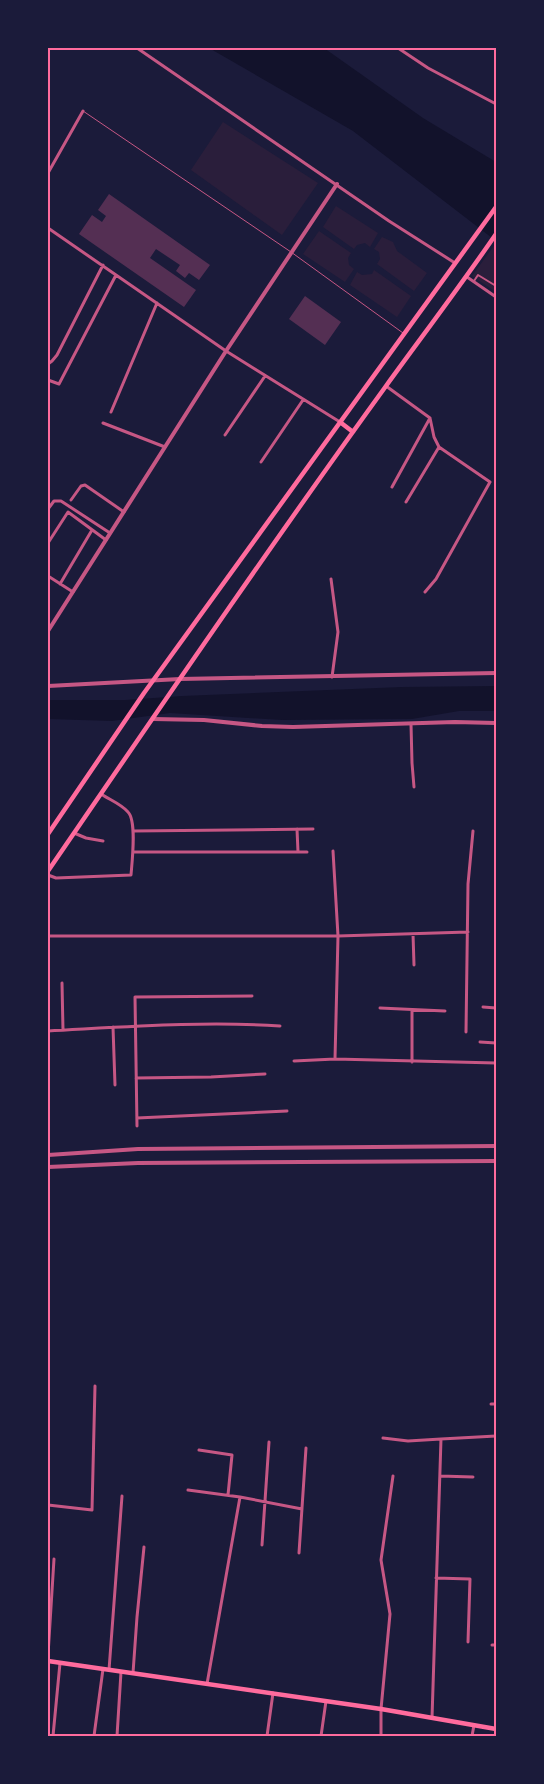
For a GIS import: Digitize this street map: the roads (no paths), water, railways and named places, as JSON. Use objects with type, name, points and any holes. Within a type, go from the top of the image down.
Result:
[{"type":"main road","points":[[48,834],[144,692],[496,207]]},
{"type":"main road","points":[[48,873],[171,690],[353,432],[467,277],[496,234]]},
{"type":"main road","points":[[340,422],[353,432]]},
{"type":"main road","points":[[48,1661],[381,1709],[496,1729]]},
{"type":"street","points":[[137,48],[389,221],[455,263]]},
{"type":"street","points":[[398,48],[428,68],[496,104]]},
{"type":"street","points":[[48,173],[83,111]]},
{"type":"street","points":[[48,630],[226,351],[337,184]]},
{"type":"street","points":[[48,228],[226,351],[340,422]]},
{"type":"street","points":[[48,364],[57,355],[103,265]]},
{"type":"street","points":[[48,380],[59,384],[116,275]]},
{"type":"street","points":[[474,280],[478,275],[496,286]]},
{"type":"street","points":[[467,277],[474,280],[496,297]]},
{"type":"street","points":[[111,412],[157,303]]},
{"type":"street","points":[[225,436],[265,376]]},
{"type":"street","points":[[386,386],[430,418],[434,437],[439,447],[490,482],[436,579],[425,592]]},
{"type":"street","points":[[261,462],[303,400]]},
{"type":"street","points":[[392,487],[430,418]]},
{"type":"street","points":[[103,423],[165,447]]},
{"type":"street","points":[[406,502],[439,447]]},
{"type":"street","points":[[71,500],[81,486],[86,485],[124,512]]},
{"type":"street","points":[[48,509],[54,501],[60,501],[110,533]]},
{"type":"street","points":[[48,543],[68,512],[106,540]]},
{"type":"street","points":[[60,584],[92,530]]},
{"type":"street","points":[[48,576],[73,592]]},
{"type":"street","points":[[330,579],[338,629],[332,677]]},
{"type":"street","points":[[48,686],[152,682],[180,679],[496,673]]},
{"type":"street","points":[[153,719],[214,720],[262,726],[496,724]]},
{"type":"street","points":[[411,724],[414,787]]},
{"type":"street","points":[[48,873],[56,878],[131,875],[133,852],[132,818],[129,812],[101,794]]},
{"type":"street","points":[[297,829],[298,852]]},
{"type":"street","points":[[133,831],[313,829]]},
{"type":"street","points":[[466,1032],[468,884],[473,830]]},
{"type":"street","points":[[74,833],[86,838],[103,841]]},
{"type":"street","points":[[333,851],[338,936],[335,1059]]},
{"type":"street","points":[[133,852],[308,852]]},
{"type":"street","points":[[48,936],[338,936],[468,932]]},
{"type":"street","points":[[413,934],[414,965]]},
{"type":"street","points":[[62,983],[63,1030]]},
{"type":"street","points":[[137,1126],[135,998],[252,996]]},
{"type":"street","points":[[483,1007],[496,1008]]},
{"type":"street","points":[[380,1008],[445,1011]]},
{"type":"street","points":[[412,1010],[412,1062]]},
{"type":"street","points":[[48,1031],[134,1026],[240,1024],[280,1026]]},
{"type":"street","points":[[113,1027],[115,1085]]},
{"type":"street","points":[[480,1042],[496,1043]]},
{"type":"street","points":[[294,1061],[335,1059],[496,1063]]},
{"type":"street","points":[[136,1078],[265,1074]]},
{"type":"street","points":[[137,1118],[287,1111]]},
{"type":"street","points":[[48,1155],[138,1149],[496,1146]]},
{"type":"street","points":[[48,1167],[138,1163],[496,1161]]},
{"type":"street","points":[[48,1505],[92,1510],[95,1386]]},
{"type":"street","points":[[491,1404],[496,1404]]},
{"type":"street","points":[[383,1438],[408,1441],[496,1436]]},
{"type":"street","points":[[432,1718],[441,1439]]},
{"type":"street","points":[[262,1545],[269,1442]]},
{"type":"street","points":[[299,1553],[306,1448]]},
{"type":"street","points":[[198,1450],[232,1455],[228,1495]]},
{"type":"street","points":[[380,1736],[390,1614],[381,1560],[393,1476]]},
{"type":"street","points":[[440,1476],[473,1477]]},
{"type":"street","points":[[188,1490],[240,1497],[302,1509]]},
{"type":"street","points":[[94,1736],[106,1670],[122,1496]]},
{"type":"street","points":[[207,1684],[240,1497]]},
{"type":"street","points":[[133,1673],[144,1547]]},
{"type":"street","points":[[48,1655],[54,1559]]},
{"type":"street","points":[[436,1578],[470,1578],[468,1642]]},
{"type":"street","points":[[53,1736],[60,1663]]},
{"type":"street","points":[[117,1736],[121,1672]]},
{"type":"street","points":[[267,1736],[273,1693]]},
{"type":"street","points":[[321,1736],[326,1701]]},
{"type":"street","points":[[472,1736],[474,1725]]},
{"type":"lane","points":[[83,111],[291,252],[404,334]]}]
